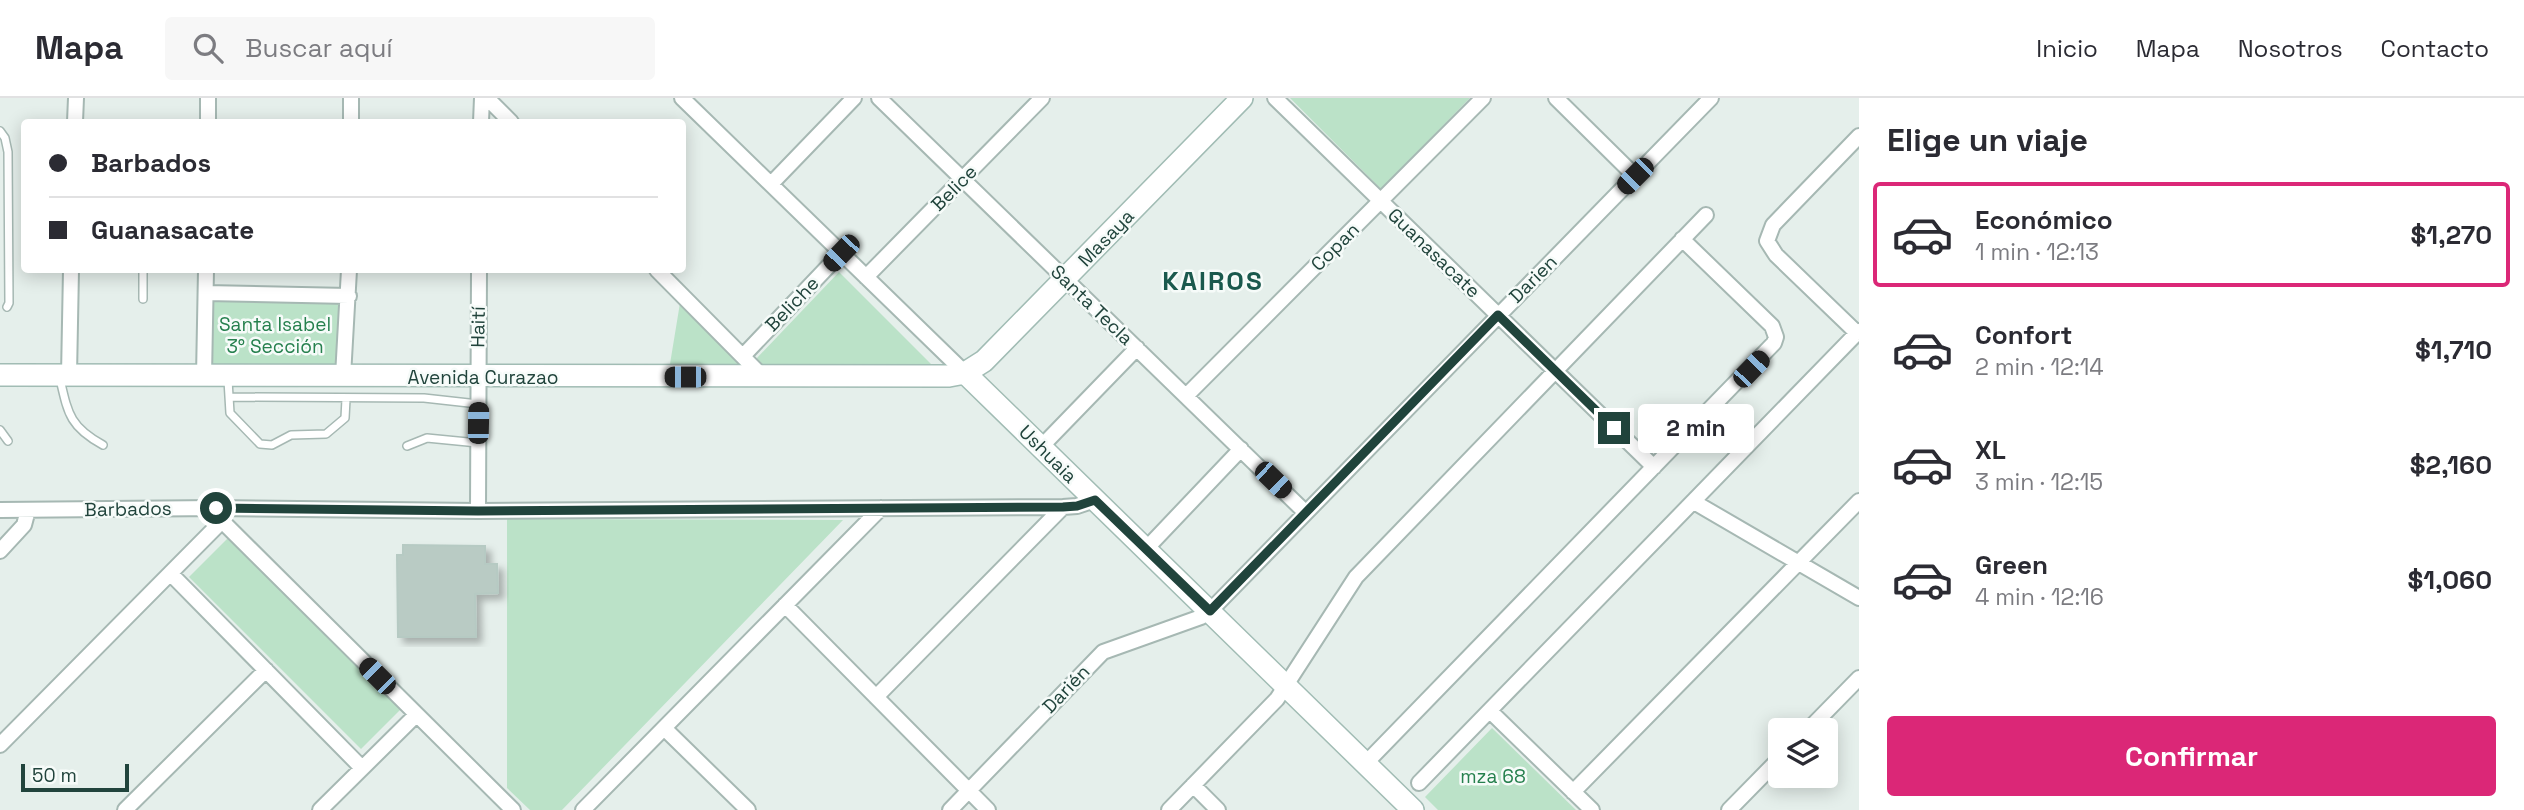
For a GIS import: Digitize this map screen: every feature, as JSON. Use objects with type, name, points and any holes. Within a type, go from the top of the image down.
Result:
[{"type":"street","points":[[75,119],[76,98]]},
{"type":"street","points":[[208,98],[208,119]]},
{"type":"street","points":[[351,98],[351,119]]},
{"type":"street","points":[[482,119],[485,98]]},
{"type":"street","points":[[485,98],[508,119]]},
{"type":"street","name":"Ushuaia","points":[[682,98],[1413,810]]},
{"type":"street","points":[[771,184],[854,98]]},
{"type":"street","name":"Santa Tecla","points":[[879,98],[1305,512]]},
{"type":"street","name":"Belice","points":[[866,277],[1042,98]]},
{"type":"street","name":"Masaya","points":[[965,373],[984,361],[1241,98]]},
{"type":"street","name":"Guanasacate","points":[[1275,98],[1654,467]]},
{"type":"street","name":"Copan","points":[[1186,396],[1483,98]]},
{"type":"street","points":[[1556,98],[1635,176]]},
{"type":"street","name":"Darien","points":[[1210,611],[1711,98]]},
{"type":"street","points":[[1419,783],[1858,332],[1776,255],[1768,241],[1773,225],[1859,136]]},
{"type":"street","points":[[1169,810],[1286,688],[1356,577],[1706,215]]},
{"type":"street","points":[[1365,764],[1770,349],[1776,337],[1772,326],[1682,239]]},
{"type":"street","name":"Beliche","points":[[743,356],[841,253]]},
{"type":"street","points":[[64,375],[71,273]]},
{"type":"street","points":[[204,376],[206,273]]},
{"type":"street","points":[[343,376],[349,273]]},
{"type":"street","name":"Haití","points":[[478,511],[479,273]]},
{"type":"street","points":[[660,273],[764,377]]},
{"type":"street","points":[[206,293],[349,296]]},
{"type":"street","points":[[1041,447],[1137,348]]},
{"type":"street","name":"Avenida Curazao","points":[[0,375],[764,377],[948,376],[965,373]]},
{"type":"street","points":[[1146,549],[1241,449]]},
{"type":"street","name":"Barbados","points":[[0,510],[219,514],[1063,507],[1095,500]]},
{"type":"street","points":[[1573,792],[1859,501]]},
{"type":"street","points":[[1693,502],[1859,598]]},
{"type":"street","points":[[876,697],[1063,507]]},
{"type":"street","points":[[583,810],[881,508]]},
{"type":"street","points":[[0,551],[24,525],[28,510]]},
{"type":"street","points":[[0,745],[171,574],[219,514],[509,809]]},
{"type":"street","points":[[171,574],[362,768]]},
{"type":"street","points":[[785,605],[988,810]]},
{"type":"street","name":"Darién","points":[[950,810],[1102,652],[1201,617],[1210,611]]},
{"type":"street","points":[[125,810],[267,670]]},
{"type":"street","points":[[1820,718],[1859,678]]},
{"type":"street","points":[[1490,711],[1591,810]]},
{"type":"street","points":[[320,810],[416,715]]},
{"type":"street","points":[[664,728],[748,810]]},
{"type":"street","points":[[1729,810],[1768,770]]},
{"type":"street","points":[[1193,785],[1219,810]]},
{"type":"lane","points":[[0,131],[5,138],[8,152],[7,307]]},
{"type":"lane","points":[[143,273],[143,299]]},
{"type":"lane","points":[[64,375],[68,415],[86,436],[103,445]]},
{"type":"lane","points":[[227,375],[231,397],[230,412],[260,444],[272,445],[291,435],[326,434],[345,418],[346,399]]},
{"type":"lane","points":[[231,397],[424,398],[478,404]]},
{"type":"lane","points":[[0,430],[8,440]]},
{"type":"lane","points":[[407,446],[427,438],[478,443]]},
{"type":"green space","points":[[1290,98],[1470,98],[1381,189]]},
{"type":"green space","points":[[839,272],[941,374],[766,369],[756,359]]},
{"type":"green space","name":"Santa Isabel 3° Sección","points":[[207,297],[343,300],[342,372],[207,371]]},
{"type":"green space","points":[[680,303],[750,369],[669,370]]},
{"type":"green space","points":[[507,519],[843,520],[562,810],[530,810],[507,788]]},
{"type":"green space","points":[[229,537],[401,709],[361,749],[189,577]]},
{"type":"green space","name":"mza 68","points":[[1492,728],[1576,810],[1438,810],[1425,797]]},
{"type":"building","points":[[403,545],[485,546],[485,564],[497,564],[498,593],[475,594],[476,637],[398,637],[397,555],[403,555]]},
{"type":"district","name":"KAIROS","points":[[1213,281]]},
{"type":"route","points":[[216,508],[478,511],[1063,507],[1095,500],[1210,611],[1498,315],[1614,428]]}]
